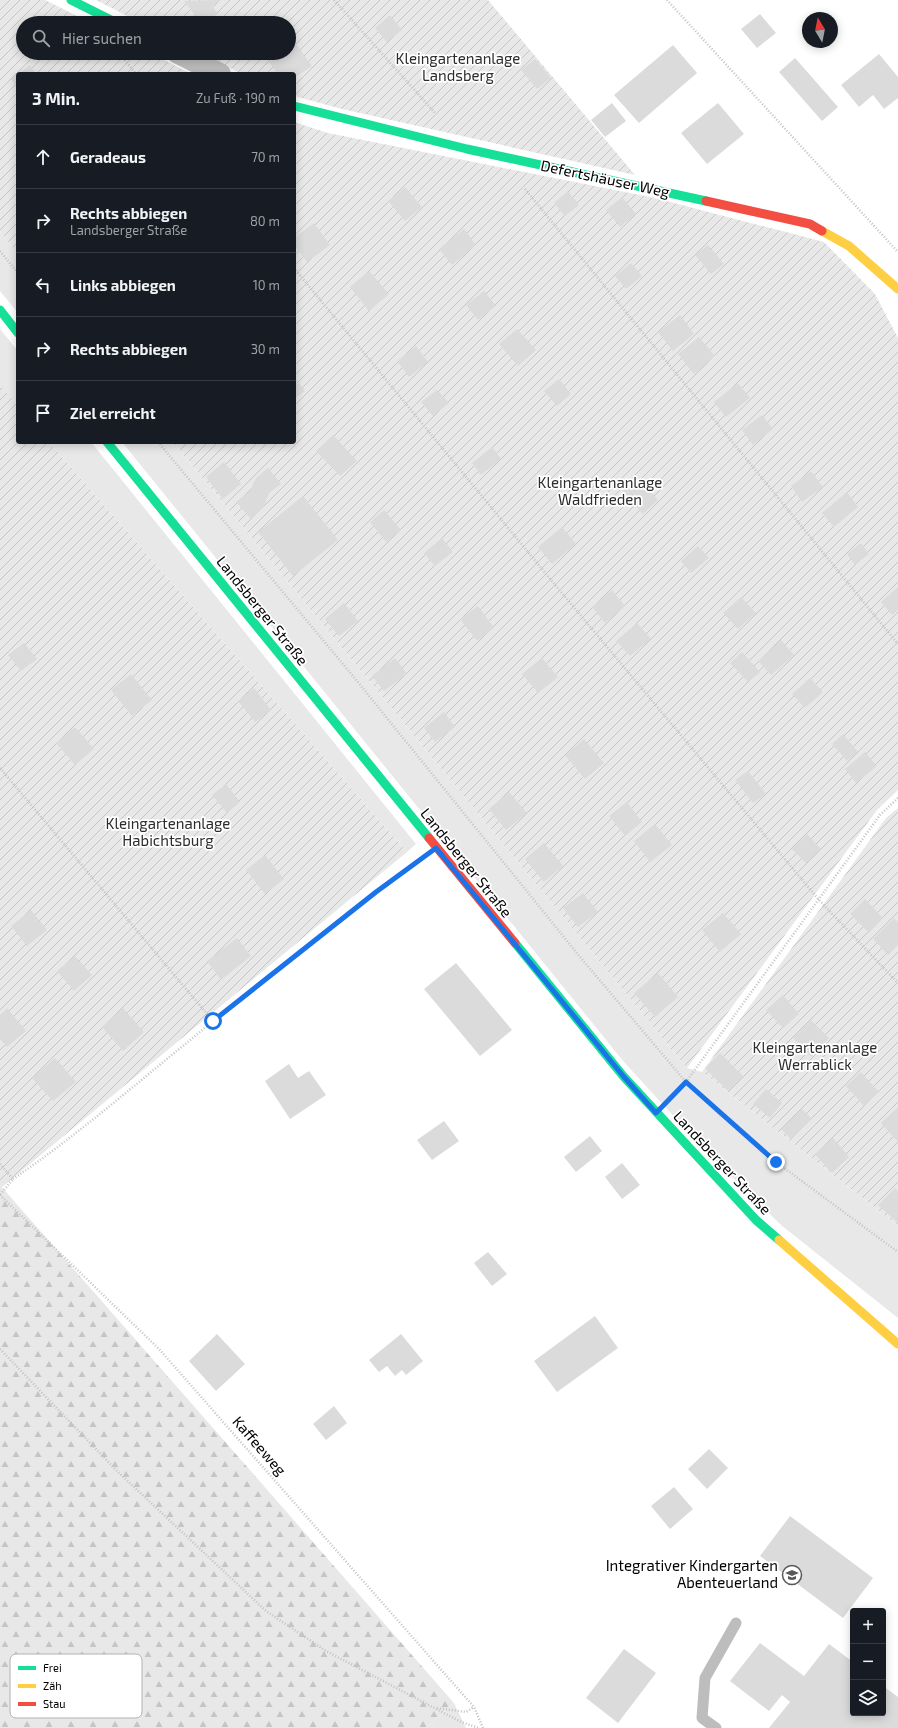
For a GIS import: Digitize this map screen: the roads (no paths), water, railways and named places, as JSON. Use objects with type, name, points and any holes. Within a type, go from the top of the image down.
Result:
[{"type":"main road","points":[[72,0],[103,16]]},
{"type":"main road","name":"Defertshäuser Weg","points":[[296,107],[337,118],[467,149],[810,224],[849,246],[898,289]]},
{"type":"main road","points":[[0,310],[16,330]]},
{"type":"main road","name":"Landsberger Straße","points":[[109,444],[436,848],[624,1077],[756,1220],[898,1344]]},
{"type":"street","points":[[192,60],[216,72]]},
{"type":"lane","points":[[716,1728],[702,1718],[705,1678],[736,1623]]},
{"type":"place","name":"Integrativer Kindergarten Abenteuerland","points":[[792,1575]]},
{"type":"park label","name":"Kleingartenanlage Landsberg","points":[[458,68]]},
{"type":"park label","name":"Kleingartenanlage Waldfrieden","points":[[600,492]]},
{"type":"park label","name":"Kleingartenanlage Habichtsburg","points":[[168,832]]},
{"type":"park label","name":"Kleingartenanlage Werrablick","points":[[815,1056]]}]
